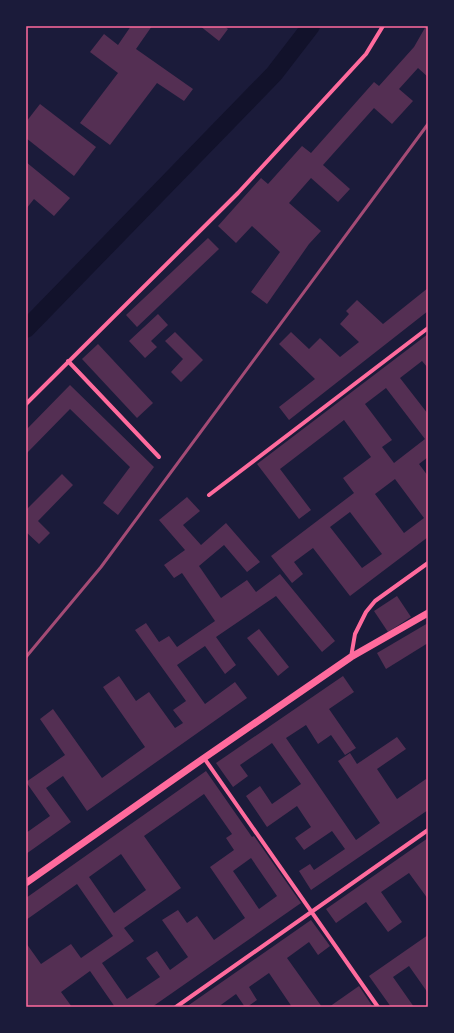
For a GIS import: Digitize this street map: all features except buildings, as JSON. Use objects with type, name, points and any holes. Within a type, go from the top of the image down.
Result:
[{"type":"street","points":[[26,404],[238,193],[366,54],[383,26]]},
{"type":"street","points":[[209,495],[428,328]]},
{"type":"street","points":[[68,362],[159,457]]},
{"type":"street","points":[[352,657],[355,634],[366,612],[375,601],[428,563]]},
{"type":"street","points":[[26,884],[204,758],[352,657],[428,613]]},
{"type":"street","points":[[204,758],[378,1007]]},
{"type":"street","points":[[176,1007],[428,830]]},
{"type":"waterway","points":[[26,329],[274,74],[311,26]]},
{"type":"railway","points":[[26,657],[101,567],[428,124]]}]
